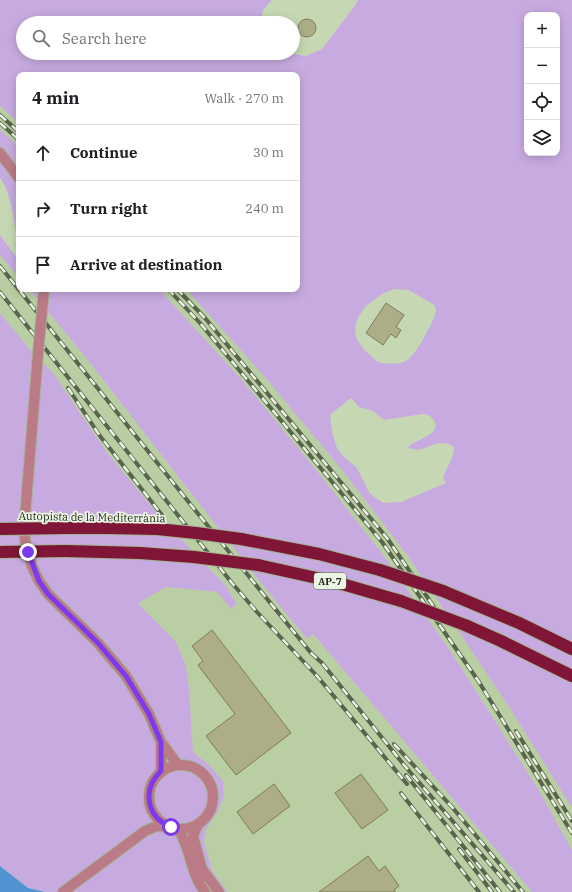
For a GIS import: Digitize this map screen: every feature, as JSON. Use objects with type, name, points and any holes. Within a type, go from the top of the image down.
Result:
[{"type":"highway","name":"Autopista de la Mediterrània","points":[[0,529],[108,528],[196,533],[241,539],[318,554],[380,570],[443,591],[519,623],[572,649]]},
{"type":"highway","name":"AP-7","points":[[0,552],[66,551],[140,553],[194,557],[258,565],[335,582],[401,601],[465,625],[538,658],[572,676]]},
{"type":"highway","points":[[538,658],[572,684]]},
{"type":"street","points":[[0,153],[16,174]]},
{"type":"street","points":[[44,292],[24,514],[24,529],[28,552],[39,581],[48,594],[98,643],[126,676],[149,714],[161,742],[178,765]]},
{"type":"street","points":[[161,742],[161,771]]},
{"type":"street","points":[[63,892],[145,831],[157,826],[175,828],[192,827],[207,816],[212,804],[212,786],[201,771],[190,766],[178,765],[161,771],[150,787],[149,800],[153,812],[161,821],[175,828],[182,834],[193,871],[200,886],[205,892]]},
{"type":"street","points":[[145,831],[153,812]]},
{"type":"street","points":[[198,824],[193,836],[202,869],[219,892]]},
{"type":"shaded area","points":[[0,0],[272,0],[263,10],[262,16],[16,16],[16,60],[300,60],[300,55],[306,56],[322,49],[358,0],[572,0],[572,808],[511,710],[408,556],[342,470],[264,376],[189,292],[300,292],[300,72],[16,72],[16,120],[0,106]],"holes":[[[395,289],[408,290],[435,306],[435,316],[419,346],[410,358],[396,364],[378,362],[366,352],[357,339],[355,330],[356,322],[366,307],[380,296]],[[351,398],[359,407],[373,411],[384,420],[423,414],[429,415],[435,424],[435,428],[428,436],[408,447],[419,449],[442,443],[454,447],[453,456],[443,478],[446,483],[401,502],[384,503],[370,494],[357,468],[344,457],[337,448],[332,432],[330,415]]]},
{"type":"shaded area","points":[[0,106],[16,120],[16,144],[0,130]]},
{"type":"shaded area","points":[[0,130],[16,144],[16,233],[8,193],[0,178]]},
{"type":"shaded area","points":[[0,235],[16,257],[16,274],[0,255]]},
{"type":"shaded area","points":[[0,255],[16,274],[16,292],[31,292],[83,354],[265,588],[307,639],[313,634],[532,892],[228,892],[212,870],[204,841],[206,829],[218,812],[224,796],[223,781],[209,765],[193,752],[189,688],[186,666],[176,642],[138,603],[166,587],[217,592],[231,609],[237,604],[163,520],[108,454],[53,373],[27,346],[0,313]]},
{"type":"shaded area","points":[[31,292],[162,292],[242,380],[384,556],[453,655],[538,789],[572,850],[572,892],[532,892],[313,634],[307,639],[265,588],[83,354]]},
{"type":"shaded area","points":[[162,292],[189,292],[264,376],[342,470],[408,556],[511,710],[572,808],[572,850],[538,789],[453,655],[384,556],[242,380]]},
{"type":"shaded area","points":[[0,313],[27,346],[53,373],[108,454],[163,520],[225,585],[237,604],[231,609],[217,592],[166,587],[138,603],[176,642],[186,666],[189,688],[193,752],[209,765],[223,781],[224,796],[218,812],[206,829],[204,841],[212,870],[228,892],[45,892],[28,888],[0,866]]},
{"type":"water","points":[[0,866],[28,888],[45,892],[0,892]]},
{"type":"building","points":[[304,20],[310,20],[315,25],[315,31],[310,36],[304,36],[300,32],[300,24]]},
{"type":"building","points":[[386,303],[404,315],[396,327],[401,330],[396,338],[391,334],[383,345],[366,333]]},
{"type":"building","points":[[212,630],[291,733],[236,775],[206,736],[235,714],[198,665],[203,661],[192,646]]},
{"type":"building","points":[[361,774],[388,810],[362,829],[335,793]]},
{"type":"building","points":[[274,784],[290,806],[253,834],[237,812]]},
{"type":"building","points":[[368,856],[379,871],[385,866],[399,886],[394,890],[396,892],[319,892]]},
{"type":"railway","points":[[0,115],[16,129]]},
{"type":"railway","points":[[0,123],[16,137]]},
{"type":"railway","points":[[0,266],[16,286]]},
{"type":"railway","points":[[0,292],[232,583],[317,676],[407,784]]},
{"type":"railway","points":[[21,292],[311,653],[322,663],[404,765],[514,892]]},
{"type":"railway","points":[[171,292],[200,323],[382,542],[479,682],[572,833]]},
{"type":"railway","points":[[180,292],[205,318],[387,538],[434,607]]},
{"type":"railway","points":[[68,388],[100,436],[162,515]]},
{"type":"railway","points":[[516,731],[572,821]]},
{"type":"railway","points":[[394,744],[452,807],[523,892]]},
{"type":"railway","points":[[406,775],[500,892]]},
{"type":"railway","points":[[401,793],[479,892]]},
{"type":"railway","points":[[459,849],[492,892]]},
{"type":"route","points":[[28,552],[32,566],[39,581],[48,594],[98,643],[126,676],[149,714],[161,742],[161,771],[150,787],[149,800],[153,812],[157,817],[166,825],[171,827]]}]
